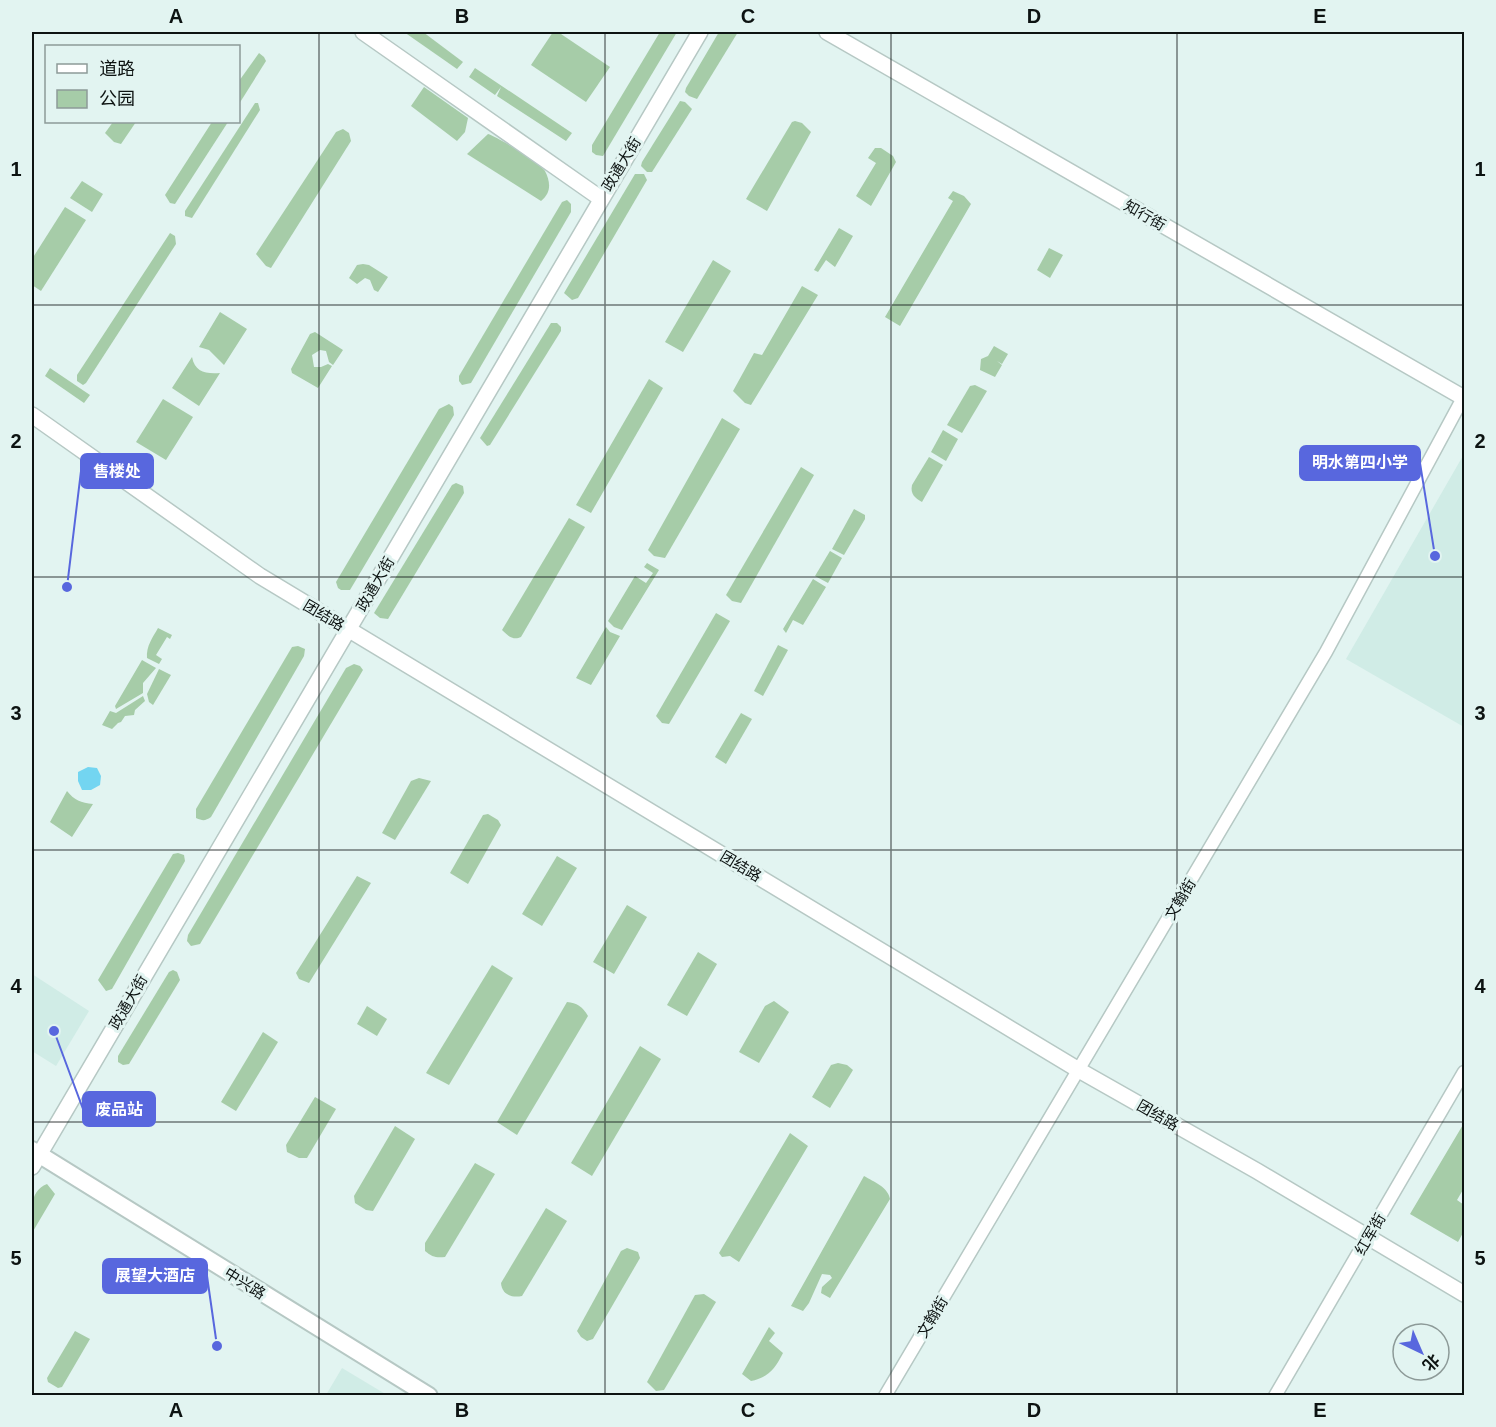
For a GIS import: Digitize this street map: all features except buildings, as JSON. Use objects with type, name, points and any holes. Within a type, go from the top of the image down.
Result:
[{"type":"main road","name":"中兴路","points":[[34,1157],[429,1395]]},
{"type":"street","points":[[363,32],[600,198]]},
{"type":"street","name":"政通大街","points":[[34,1157],[700,32]]},
{"type":"street","name":"知行街","points":[[827,32],[1464,397]]},
{"type":"street","name":"文翰街","points":[[885,1395],[1326,652],[1464,397]]},
{"type":"street","name":"团结路","points":[[32,416],[260,576],[348,630],[1077,1069],[1257,1171],[1367,1238],[1464,1293]]},
{"type":"street","name":"红军街","points":[[1275,1395],[1464,1072]]},
{"type":"shaded area","points":[[1464,454],[1464,727],[1346,659]]},
{"type":"shaded area","points":[[32,974],[89,1011],[56,1066],[32,1051]]},
{"type":"shaded area","points":[[342,1368],[387,1395],[326,1395]]},
{"type":"green space","points":[[404,32],[423,32],[463,62],[457,69]]},
{"type":"green space","points":[[553,32],[558,32],[610,67],[586,102],[531,65]]},
{"type":"green space","points":[[660,32],[677,32],[603,156],[596,155],[592,152],[592,145]]},
{"type":"green space","points":[[719,32],[738,32],[697,99],[689,96],[685,92],[686,88]]},
{"type":"green space","points":[[259,53],[264,57],[266,61],[240,102],[240,80]]},
{"type":"green space","points":[[475,68],[572,133],[566,141],[497,96],[501,87],[495,95],[469,77]]},
{"type":"green space","points":[[424,87],[468,118],[465,132],[457,141],[411,106]]},
{"type":"green space","points":[[680,101],[685,102],[692,109],[652,172],[647,172],[641,166],[642,162]]},
{"type":"green space","points":[[255,103],[258,103],[260,110],[192,218],[185,216],[185,211]]},
{"type":"green space","points":[[792,122],[802,123],[811,132],[767,211],[746,199]]},
{"type":"green space","points":[[112,123],[135,123],[121,144],[114,142],[105,133]]},
{"type":"green space","points":[[211,123],[227,123],[175,204],[170,203],[165,195]]},
{"type":"green space","points":[[343,129],[349,133],[351,141],[271,268],[266,266],[256,254],[336,132]]},
{"type":"green space","points":[[488,134],[535,162],[545,171],[549,188],[547,195],[541,201],[467,154]]},
{"type":"green space","points":[[875,148],[881,148],[893,156],[896,162],[871,206],[856,196],[876,163],[868,158]]},
{"type":"green space","points":[[635,174],[644,174],[647,180],[578,298],[572,300],[564,293]]},
{"type":"green space","points":[[82,181],[103,194],[92,212],[70,198]]},
{"type":"green space","points":[[953,191],[964,196],[971,204],[900,326],[885,317],[953,201],[948,198]]},
{"type":"green space","points":[[567,200],[571,204],[571,212],[471,383],[462,385],[459,376],[562,202]]},
{"type":"green space","points":[[65,207],[86,220],[41,291],[32,285],[32,259]]},
{"type":"green space","points":[[839,228],[853,236],[835,267],[826,260],[818,272],[814,270]]},
{"type":"green space","points":[[170,233],[175,236],[176,244],[83,385],[77,381],[77,375]]},
{"type":"green space","points":[[1049,248],[1063,255],[1050,278],[1037,270]]},
{"type":"green space","points":[[713,260],[731,271],[683,352],[665,342]]},
{"type":"green space","points":[[357,265],[369,265],[388,277],[378,292],[374,290],[370,280],[365,278],[357,284],[349,278]]},
{"type":"green space","points":[[802,286],[818,295],[751,405],[745,403],[733,391],[754,353],[762,355]]},
{"type":"green space","points":[[220,312],[247,329],[224,365],[209,350],[199,347]]},
{"type":"green space","points":[[551,323],[557,323],[561,331],[490,445],[487,446],[480,438]]},
{"type":"green space","points":[[315,332],[343,350],[333,365],[329,362],[326,351],[320,350],[312,355],[314,367],[328,364],[332,366],[318,388],[292,373],[291,369],[310,334]]},
{"type":"green space","points":[[994,346],[1008,354],[1002,364],[997,361],[1002,365],[995,377],[980,370],[981,359],[988,356]]},
{"type":"green space","points":[[192,357],[198,369],[220,373],[199,406],[172,388]]},
{"type":"green space","points":[[50,368],[90,395],[84,403],[45,376]]},
{"type":"green space","points":[[649,379],[663,388],[591,513],[576,505]]},
{"type":"green space","points":[[975,385],[987,391],[962,433],[947,425],[970,386]]},
{"type":"green space","points":[[163,399],[193,417],[166,460],[136,442]]},
{"type":"green space","points":[[449,404],[453,407],[454,415],[350,590],[341,590],[336,582],[439,409]]},
{"type":"green space","points":[[722,418],[740,429],[665,558],[654,556],[648,550]]},
{"type":"green space","points":[[943,430],[958,439],[946,461],[931,452]]},
{"type":"green space","points":[[929,457],[943,465],[922,502],[914,495],[912,485]]},
{"type":"green space","points":[[801,467],[814,475],[741,603],[732,601],[726,595]]},
{"type":"green space","points":[[456,483],[463,486],[464,493],[388,619],[380,618],[374,613],[452,485]]},
{"type":"green space","points":[[854,509],[865,515],[865,519],[844,555],[832,549]]},
{"type":"green space","points":[[569,518],[585,527],[521,637],[510,637],[502,630]]},
{"type":"green space","points":[[830,551],[842,558],[828,583],[815,576]]},
{"type":"green space","points":[[647,563],[659,570],[622,630],[614,627],[608,621],[635,576],[646,583],[653,573],[644,567]]},
{"type":"green space","points":[[813,579],[826,587],[803,625],[793,620],[786,633],[783,629]]},
{"type":"green space","points":[[716,613],[730,621],[669,724],[662,723],[656,716]]},
{"type":"green space","points":[[606,627],[610,632],[620,636],[591,685],[576,678]]},
{"type":"green space","points":[[158,628],[172,635],[170,639],[167,637],[156,655],[162,659],[159,664],[147,658],[149,646]]},
{"type":"green space","points":[[778,645],[788,650],[763,696],[754,691]]},
{"type":"green space","points":[[298,646],[305,649],[304,656],[211,817],[204,820],[196,818],[196,809],[292,647]]},
{"type":"green space","points":[[142,660],[156,668],[143,683],[143,693],[116,709],[115,706]]},
{"type":"green space","points":[[354,664],[363,670],[200,944],[191,946],[187,941],[188,935],[346,668]]},
{"type":"green space","points":[[159,669],[171,675],[153,705],[149,702],[147,694]]},
{"type":"green space","points":[[143,696],[145,701],[135,710],[134,715],[125,716],[112,729],[102,725],[110,711],[116,713]]},
{"type":"green space","points":[[741,713],[752,719],[726,764],[715,757]]},
{"type":"green space","points":[[419,778],[431,781],[395,840],[382,833],[411,781]]},
{"type":"green space","points":[[67,791],[78,801],[93,804],[72,837],[50,822]]},
{"type":"green space","points":[[488,814],[498,820],[501,825],[468,884],[450,873],[483,815]]},
{"type":"green space","points":[[173,854],[184,855],[185,861],[112,989],[106,991],[98,980]]},
{"type":"green space","points":[[557,856],[577,868],[542,926],[522,914]]},
{"type":"green space","points":[[357,876],[371,883],[309,983],[299,979],[296,973]]},
{"type":"green space","points":[[627,905],[647,917],[614,974],[593,962]]},
{"type":"green space","points":[[698,952],[717,964],[687,1016],[667,1005]]},
{"type":"green space","points":[[492,965],[513,978],[449,1085],[426,1073]]},
{"type":"green space","points":[[173,970],[177,972],[180,980],[129,1064],[123,1065],[118,1062],[118,1056],[169,972]]},
{"type":"green space","points":[[774,1001],[789,1012],[759,1063],[739,1052],[765,1006]]},
{"type":"green space","points":[[567,1002],[579,1006],[588,1016],[517,1135],[497,1122]]},
{"type":"green space","points":[[367,1006],[387,1019],[377,1036],[357,1024]]},
{"type":"green space","points":[[263,1032],[278,1042],[236,1111],[221,1102]]},
{"type":"green space","points":[[640,1046],[661,1059],[592,1176],[571,1163]]},
{"type":"green space","points":[[838,1063],[847,1065],[853,1070],[830,1108],[812,1097],[831,1065]]},
{"type":"green space","points":[[315,1097],[336,1109],[307,1158],[299,1158],[287,1152],[286,1145]]},
{"type":"green space","points":[[1464,1123],[1464,1188],[1457,1200],[1464,1205],[1464,1231],[1458,1242],[1410,1214]]},
{"type":"green space","points":[[395,1126],[415,1139],[373,1211],[366,1210],[355,1203],[354,1196]]},
{"type":"green space","points":[[790,1133],[808,1146],[739,1262],[730,1256],[722,1257],[719,1253]]},
{"type":"green space","points":[[475,1163],[495,1174],[445,1257],[432,1256],[425,1251],[425,1243]]},
{"type":"green space","points":[[864,1176],[884,1188],[890,1199],[830,1298],[821,1293],[822,1287],[832,1278],[830,1275],[822,1274],[803,1311],[791,1306]]},
{"type":"green space","points":[[47,1184],[55,1194],[32,1233],[31,1212],[34,1198],[36,1192]]},
{"type":"green space","points":[[546,1208],[567,1221],[522,1296],[508,1295],[501,1283]]},
{"type":"green space","points":[[627,1248],[638,1252],[640,1258],[593,1339],[587,1341],[577,1331],[621,1251]]},
{"type":"green space","points":[[704,1294],[716,1302],[664,1390],[656,1391],[647,1382],[695,1295]]},
{"type":"green space","points":[[769,1327],[775,1333],[769,1341],[783,1353],[771,1372],[751,1381],[742,1374]]},
{"type":"green space","points":[[75,1331],[90,1339],[62,1387],[58,1388],[48,1382],[47,1378]]},
{"type":"water","points":[[88,767],[97,768],[101,776],[100,785],[91,790],[82,790],[78,781],[78,772]]},
{"type":"place","name":"明水第四小学","points":[[1435,556]]},
{"type":"place","name":"售楼处","points":[[67,587]]},
{"type":"place","name":"废品站","points":[[54,1031]]},
{"type":"place","name":"展望大酒店","points":[[217,1346]]}]
